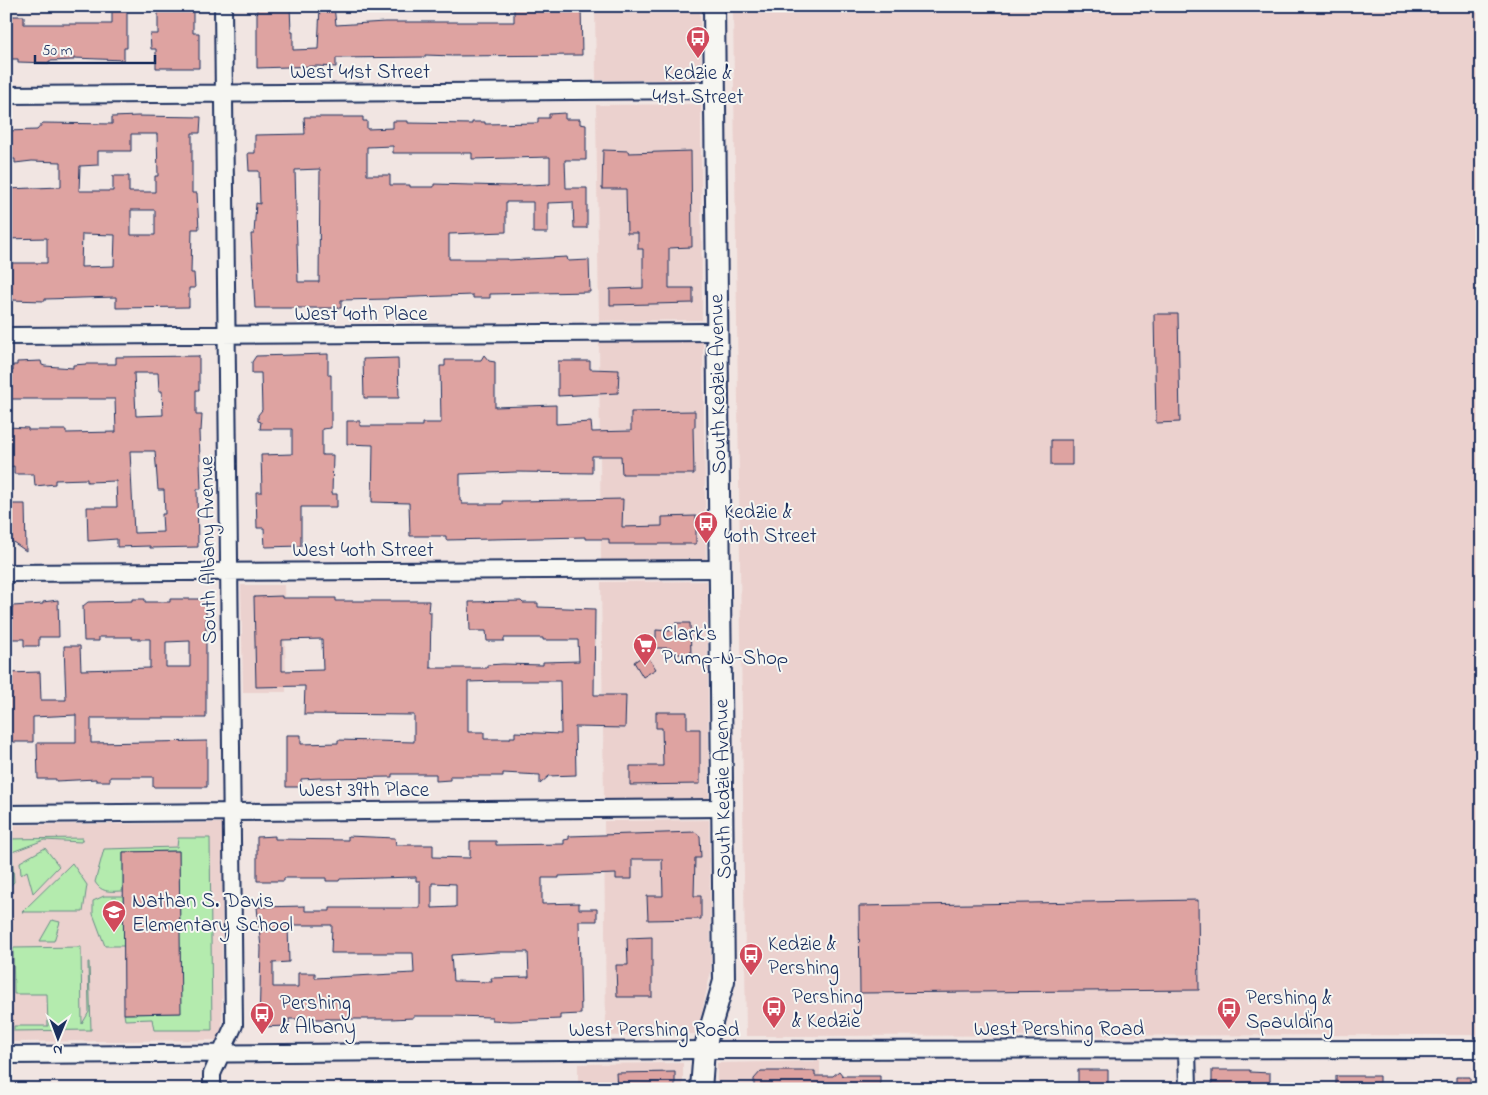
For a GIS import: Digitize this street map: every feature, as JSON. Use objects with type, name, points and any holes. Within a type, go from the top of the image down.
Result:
[{"type":"main road","name":"South Kedzie Avenue","points":[[700,1089],[704,1050],[724,981],[714,6]]},
{"type":"street","name":"South Albany Avenue","points":[[212,1089],[212,1074],[219,1054],[234,1025],[223,6]]},
{"type":"street","name":"West 41st Street","points":[[6,95],[714,90]]},
{"type":"street","name":"West 40th Place","points":[[6,336],[717,332]]},
{"type":"street","name":"West 40th Street","points":[[6,573],[719,569]]},
{"type":"street","name":"West 39th Place","points":[[6,814],[722,808]]},
{"type":"street","points":[[1188,1049],[1188,1089]]},
{"type":"street","name":"West Pershing Road","points":[[6,1055],[704,1050],[1482,1049]]},
{"type":"shaded area","points":[[595,6],[700,6],[701,80],[596,80]]},
{"type":"shaded area","points":[[733,6],[1482,6],[1482,1035],[746,1036]]},
{"type":"shaded area","points":[[701,104],[702,320],[599,321],[596,105]]},
{"type":"shaded area","points":[[599,342],[703,342],[706,559],[601,560]]},
{"type":"shaded area","points":[[707,581],[709,799],[604,800],[601,582]]},
{"type":"shaded area","points":[[241,585],[284,585],[286,692],[243,692]]},
{"type":"shaded area","points":[[709,820],[711,971],[697,1034],[606,1036],[604,821]]},
{"type":"shaded area","name":"Nathan S. Davis Elementary School","points":[[222,823],[222,1040],[6,1042],[6,825]]},
{"type":"shaded area","points":[[820,1061],[820,1089],[717,1089],[717,1063]]},
{"type":"shaded area","points":[[683,1063],[683,1089],[578,1089],[578,1064]]},
{"type":"green space","points":[[83,838],[81,842],[44,840],[12,852],[14,882],[6,890],[6,839]]},
{"type":"green space","points":[[178,838],[210,838],[212,1030],[154,1030],[152,1019],[125,1020],[124,1014],[180,1013],[179,851],[123,852],[123,891],[104,890],[95,882],[104,849],[177,847]]},
{"type":"green space","points":[[45,848],[59,866],[33,893],[27,871],[21,875],[20,862]]},
{"type":"green space","points":[[72,863],[87,885],[83,912],[22,912]]},
{"type":"green space","points":[[104,896],[123,896],[124,946],[105,946],[93,914],[93,901]]},
{"type":"green space","points":[[52,920],[60,922],[54,941],[40,941]]},
{"type":"green space","points":[[81,947],[82,1024],[89,1012],[89,962],[91,1030],[14,1031],[14,1026],[48,1026],[47,994],[14,994],[13,948]]},
{"type":"building","points":[[112,6],[127,6],[127,48],[124,48],[124,60],[74,58],[74,60],[49,61],[49,63],[18,62],[18,59],[9,59],[9,16],[24,16],[24,24],[112,24]]},
{"type":"building","points":[[158,6],[193,6],[193,33],[199,33],[199,68],[156,68],[156,49],[151,49],[150,34],[158,34]]},
{"type":"building","points":[[257,6],[290,6],[293,50],[318,49],[320,6],[334,6],[336,25],[385,22],[514,22],[514,6],[581,6],[582,55],[425,55],[425,57],[336,58],[336,67],[257,68]]},
{"type":"building","points":[[565,113],[565,119],[580,119],[580,124],[586,125],[586,160],[565,160],[566,188],[587,188],[587,228],[574,228],[573,202],[548,203],[548,233],[533,233],[533,202],[506,202],[506,232],[449,234],[449,259],[508,260],[567,257],[568,261],[589,260],[590,292],[490,294],[490,298],[473,298],[473,295],[341,300],[341,308],[255,308],[251,234],[254,234],[256,203],[260,204],[259,171],[249,171],[248,153],[255,153],[255,135],[305,134],[304,117],[363,117],[363,121],[367,121],[367,129],[393,128],[393,121],[472,124],[472,122],[485,122],[485,124],[538,123],[538,118],[549,118],[549,114]],"holes":[[[393,146],[393,153],[472,153],[472,159],[550,157],[550,184],[508,186],[434,184],[434,187],[410,187],[410,185],[390,185],[390,175],[367,175],[367,147]],[[320,169],[319,282],[298,282],[295,170]]]},
{"type":"building","points":[[112,117],[201,117],[200,133],[192,133],[192,193],[197,193],[199,229],[192,229],[191,273],[194,273],[195,288],[189,288],[189,307],[116,308],[116,297],[45,299],[45,301],[10,300],[10,298],[6,298],[6,263],[47,263],[47,238],[6,239],[6,189],[61,187],[61,162],[32,161],[15,163],[15,159],[6,159],[6,131],[37,130],[43,123],[112,124]],"holes":[[[131,134],[157,134],[158,176],[155,176],[155,192],[129,192],[129,176],[113,176],[113,191],[79,191],[80,166],[98,165],[98,151],[131,151]],[[131,210],[155,210],[155,235],[131,235]],[[82,234],[115,235],[114,266],[81,267]]]},
{"type":"building","points":[[603,150],[629,151],[629,153],[691,151],[692,247],[669,248],[669,288],[693,288],[693,303],[610,305],[610,289],[643,288],[643,249],[638,249],[638,233],[627,233],[626,189],[602,189]]},
{"type":"building","points":[[1154,314],[1178,314],[1180,422],[1156,423]]},
{"type":"building","points":[[328,354],[328,375],[331,375],[331,428],[322,429],[322,455],[333,455],[332,494],[337,494],[337,507],[301,507],[301,546],[265,547],[264,528],[257,528],[256,492],[262,492],[261,455],[292,454],[292,429],[260,429],[261,422],[258,421],[258,415],[262,410],[261,373],[252,373],[252,362],[256,356]]},
{"type":"building","points":[[484,355],[489,361],[495,362],[495,407],[556,405],[556,424],[591,422],[592,432],[631,431],[631,412],[695,411],[695,427],[693,427],[694,474],[622,474],[621,456],[592,456],[592,473],[516,472],[460,474],[460,501],[462,501],[462,504],[502,504],[502,501],[623,499],[622,527],[662,526],[662,517],[696,516],[696,544],[609,544],[609,539],[585,539],[585,537],[446,540],[446,536],[410,536],[409,503],[372,502],[373,445],[347,444],[347,421],[360,421],[360,426],[422,426],[422,423],[441,423],[440,366],[445,366],[445,360],[481,360]]},
{"type":"building","points":[[199,356],[199,390],[196,390],[196,415],[202,415],[201,431],[199,431],[201,489],[197,489],[198,547],[117,547],[117,539],[88,541],[87,507],[117,507],[116,481],[87,482],[87,479],[55,480],[55,484],[35,486],[34,474],[14,474],[14,466],[10,467],[10,444],[6,444],[6,427],[28,428],[28,430],[66,430],[66,433],[116,432],[115,399],[6,399],[6,371],[13,371],[13,365],[17,365],[17,362],[41,361],[42,365],[45,366],[73,368],[73,365],[116,364],[116,357]],"holes":[[[134,373],[158,373],[159,391],[162,391],[163,415],[136,416]],[[130,451],[155,451],[158,490],[164,490],[165,514],[162,514],[163,532],[134,533]]]},
{"type":"building","points":[[398,358],[399,398],[364,398],[363,359]]},
{"type":"building","points":[[558,361],[590,361],[590,369],[619,370],[618,393],[558,396]]},
{"type":"building","points":[[1051,440],[1072,440],[1072,465],[1051,465]]},
{"type":"building","points":[[6,504],[25,504],[26,551],[13,542],[8,542]]},
{"type":"building","points":[[254,597],[336,598],[336,601],[429,601],[428,612],[431,612],[430,668],[487,668],[487,665],[543,665],[543,662],[579,661],[578,640],[504,638],[504,641],[487,641],[486,631],[470,631],[469,602],[521,601],[523,603],[538,603],[538,607],[595,609],[594,695],[626,695],[625,728],[575,727],[576,775],[549,776],[540,784],[540,775],[503,773],[503,776],[450,776],[450,780],[436,781],[436,774],[392,774],[392,777],[301,779],[301,787],[286,787],[286,735],[301,735],[301,744],[338,743],[338,740],[414,742],[414,715],[304,714],[305,686],[256,687]],"holes":[[[322,639],[323,670],[282,671],[282,640]],[[560,681],[561,734],[515,732],[515,737],[510,737],[510,739],[484,739],[484,732],[468,732],[468,682]]]},
{"type":"building","points":[[132,599],[145,599],[145,602],[170,602],[170,599],[206,599],[206,718],[91,718],[91,743],[207,741],[207,787],[153,787],[153,777],[110,777],[110,781],[96,781],[96,779],[56,781],[56,779],[38,779],[37,743],[76,743],[76,715],[33,717],[33,742],[6,742],[6,673],[40,672],[41,700],[66,700],[64,646],[80,646],[81,670],[150,668],[150,639],[99,637],[99,641],[84,641],[83,606],[88,602],[132,601]],"holes":[[[190,641],[190,667],[166,667],[166,642]]]},
{"type":"building","points":[[58,600],[59,637],[39,637],[39,646],[24,646],[24,639],[6,639],[6,609],[13,606],[43,604],[43,602]]},
{"type":"building","points":[[676,623],[690,623],[691,654],[676,654],[670,648],[656,648],[656,630],[670,631]]},
{"type":"building","name":"Clark's Pump-N-Shop","points":[[646,654],[656,669],[643,677],[634,662]]},
{"type":"building","points":[[656,712],[687,712],[687,729],[700,729],[700,784],[630,785],[630,766],[663,766],[662,728],[656,728]]},
{"type":"building","points":[[695,832],[700,836],[701,858],[695,858],[694,896],[701,896],[701,919],[648,920],[647,896],[663,896],[662,859],[632,859],[632,879],[616,879],[616,874],[542,878],[542,904],[579,903],[579,909],[597,909],[597,921],[579,921],[581,1014],[560,1015],[560,1019],[511,1021],[492,1020],[492,1017],[451,1016],[413,1016],[413,1018],[391,1019],[289,1019],[289,1026],[259,1027],[261,948],[257,907],[305,906],[305,911],[330,911],[330,908],[420,908],[420,881],[416,881],[416,877],[340,879],[339,881],[326,881],[326,878],[284,878],[284,881],[257,881],[257,837],[275,836],[275,839],[348,840],[348,836],[395,838],[396,845],[433,845],[433,857],[470,858],[470,841],[496,841],[496,845],[564,844],[564,840],[569,839],[569,836]],"holes":[[[432,883],[456,884],[456,907],[432,908]],[[288,925],[332,925],[331,953],[413,953],[414,973],[315,978],[315,973],[298,973],[298,987],[273,987],[273,963],[289,962]],[[528,952],[529,977],[491,978],[492,982],[453,981],[451,955]]]},
{"type":"building","points":[[179,851],[181,1013],[124,1014],[123,852]]},
{"type":"building","points":[[1198,900],[1199,990],[860,993],[859,906]]},
{"type":"building","points":[[652,937],[652,997],[617,997],[616,965],[628,965],[627,938]]},
{"type":"building","points":[[1078,1070],[1108,1070],[1108,1089],[1078,1089]]},
{"type":"building","points":[[1212,1070],[1250,1070],[1250,1072],[1270,1073],[1270,1089],[1212,1089]]},
{"type":"building","points":[[761,1071],[815,1071],[815,1076],[833,1076],[839,1071],[843,1076],[880,1076],[880,1089],[754,1089],[754,1079]]},
{"type":"building","points":[[675,1072],[675,1089],[617,1089],[616,1073]]},
{"type":"building","points":[[1336,1076],[1379,1076],[1379,1089],[1336,1089]]},
{"type":"building","points":[[1456,1077],[1470,1077],[1470,1089],[1456,1089]]},
{"type":"place","name":"Kedzie & 41st Street","points":[[698,59]]},
{"type":"place","name":"Kedzie & 40th Street","points":[[706,544]]},
{"type":"place","name":"Clark's Pump-N-Shop","points":[[645,666]]},
{"type":"place","name":"Nathan S. Davis Elementary School","points":[[114,933]]},
{"type":"place","name":"Kedzie & Pershing","points":[[751,976]]},
{"type":"place","name":"Pershing & Kedzie","points":[[774,1029]]},
{"type":"place","name":"Pershing & Spaulding","points":[[1229,1030]]},
{"type":"place","name":"Pershing & Albany","points":[[262,1035]]}]
